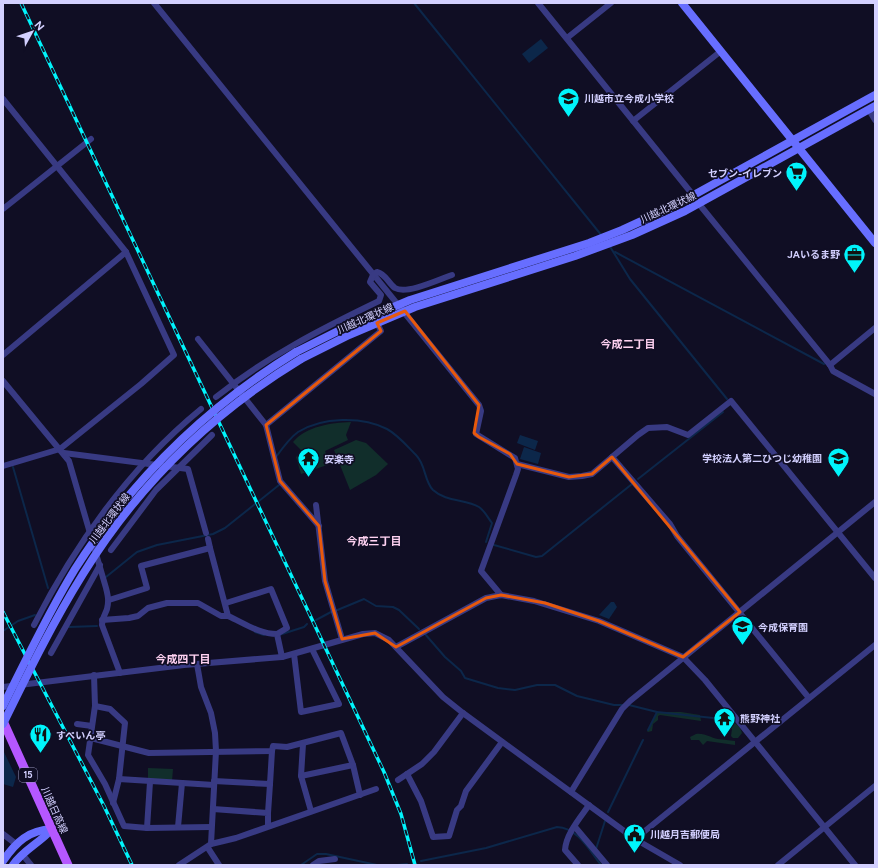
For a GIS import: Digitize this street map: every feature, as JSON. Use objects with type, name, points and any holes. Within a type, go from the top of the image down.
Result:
[{"type":"main road","points":[[682,3],[875,243]]},
{"type":"main road","name":"川越北環状線","points":[[3,722],[72,591],[97,551],[142,492],[206,427],[299,356],[344,328],[399,305],[589,243],[672,207],[875,95]]},
{"type":"main road","name":"川越北環状線","points":[[3,706],[65,586],[89,548],[135,487],[180,441],[221,404],[261,374],[404,311],[576,256],[632,235],[699,204],[872,108]]},
{"type":"main road","name":"川越日高線","points":[[3,722],[68,865]]},
{"type":"main road","points":[[3,861],[16,844],[38,830],[52,829]]},
{"type":"main road","points":[[13,865],[22,854],[44,838],[52,829]]},
{"type":"street","points":[[154,3],[479,405],[481,411],[476,434],[510,454],[517,464],[516,475],[481,571],[501,595]]},
{"type":"street","points":[[538,3],[693,196]]},
{"type":"street","points":[[567,38],[611,3]]},
{"type":"street","points":[[633,121],[721,51]]},
{"type":"street","points":[[3,99],[126,252],[174,355],[62,451]]},
{"type":"street","points":[[872,108],[875,120]]},
{"type":"street","points":[[3,209],[91,139]]},
{"type":"street","points":[[699,204],[830,365],[833,371],[875,394]]},
{"type":"street","points":[[3,355],[126,252]]},
{"type":"street","points":[[216,397],[233,383],[292,345],[379,301],[381,295],[370,282],[373,275],[377,272],[382,273],[396,288],[406,291],[452,275]]},
{"type":"street","points":[[266,425],[381,331],[377,323]]},
{"type":"street","points":[[830,365],[875,328]]},
{"type":"street","points":[[198,339],[266,425],[280,481],[316,525],[319,526]]},
{"type":"street","points":[[3,381],[69,461],[109,600],[107,610],[102,620],[120,673]]},
{"type":"street","points":[[517,464],[563,476],[575,477],[592,474],[648,428],[667,427],[688,435],[731,401],[875,578]]},
{"type":"street","points":[[34,625],[53,587],[90,530],[144,462],[201,409]]},
{"type":"street","points":[[111,550],[151,496],[212,435]]},
{"type":"street","points":[[3,466],[62,451],[188,469],[226,603],[228,616]]},
{"type":"street","points":[[612,457],[670,524],[677,536],[809,698]]},
{"type":"street","points":[[571,792],[622,709],[630,701],[875,502]]},
{"type":"street","points":[[316,505],[325,581],[331,607],[342,639]]},
{"type":"street","points":[[109,600],[147,588],[141,566],[210,548]]},
{"type":"street","points":[[51,653],[100,565]]},
{"type":"street","points":[[102,620],[138,616],[148,608],[167,603],[198,603],[221,616],[228,616],[267,634],[277,634],[287,628],[271,589],[226,603]]},
{"type":"street","points":[[396,648],[486,598],[501,595],[545,604],[599,621],[683,657],[705,680],[855,865]]},
{"type":"street","points":[[3,687],[94,675],[282,657],[342,639],[375,633],[384,636],[443,697],[463,713],[635,839],[680,865]]},
{"type":"street","points":[[277,634],[282,657]]},
{"type":"street","points":[[635,839],[875,645]]},
{"type":"street","points":[[294,654],[301,712],[339,704],[312,649]]},
{"type":"street","points":[[198,664],[201,687],[211,715],[216,751],[212,827],[209,846],[219,865]]},
{"type":"street","points":[[94,675],[95,706],[88,755],[124,826],[147,828],[212,827]]},
{"type":"street","points":[[95,706],[110,709],[125,723],[119,779],[113,803]]},
{"type":"street","points":[[398,780],[422,764],[434,752],[463,713]]},
{"type":"street","points":[[78,724],[92,726]]},
{"type":"street","points":[[268,826],[273,746],[288,747],[341,733],[353,765],[360,795]]},
{"type":"street","points":[[91,738],[149,753],[272,751]]},
{"type":"street","points":[[407,774],[421,802],[433,837],[449,836],[457,810],[466,791],[502,742]]},
{"type":"street","points":[[303,744],[301,776],[311,811]]},
{"type":"street","points":[[301,776],[353,765]]},
{"type":"street","points":[[119,779],[150,782],[270,784]]},
{"type":"street","points":[[147,828],[150,782]]},
{"type":"street","points":[[178,827],[182,783]]},
{"type":"street","points":[[778,865],[875,786]]},
{"type":"street","points":[[179,865],[209,846],[376,789]]},
{"type":"street","points":[[578,865],[565,850],[574,827],[589,805]]},
{"type":"street","points":[[213,809],[268,813]]},
{"type":"street","points":[[574,827],[607,865]]},
{"type":"street","points":[[3,834],[16,844]]},
{"type":"street","points":[[22,854],[31,865]]},
{"type":"street","points":[[313,865],[320,861],[334,860]]},
{"type":"highlighted area","points":[[405,311],[479,405],[474,433],[510,454],[517,464],[569,477],[592,474],[612,457],[740,612],[683,657],[599,621],[545,603],[501,595],[486,598],[396,647],[375,633],[342,639],[325,581],[319,526],[280,481],[266,425],[381,331],[377,323]]},
{"type":"green space","points":[[351,422],[346,435],[348,440],[325,451],[330,464],[301,474],[296,457],[302,451],[293,442],[305,432],[319,426]]},
{"type":"green space","points":[[356,440],[366,443],[388,464],[376,475],[350,490],[334,450]]},
{"type":"green space","points":[[657,712],[681,712],[700,715],[701,721],[660,715],[658,716],[658,720],[653,724],[652,731],[648,732],[647,731]]},
{"type":"green space","points":[[723,721],[732,722],[741,729],[742,733],[738,738],[733,738],[731,736],[732,729],[724,729],[721,727]]},
{"type":"green space","points":[[696,734],[703,734],[718,739],[735,741],[735,745],[707,741],[703,745],[699,740],[691,740],[690,737]]},
{"type":"green space","points":[[148,768],[173,769],[172,781],[148,780]]},
{"type":"water","points":[[541,39],[548,48],[529,63],[522,54]]},
{"type":"water","points":[[520,435],[538,441],[535,450],[517,443]]},
{"type":"water","points":[[524,447],[541,453],[538,464],[520,459]]},
{"type":"water","points":[[611,602],[614,602],[617,607],[609,619],[599,615]]},
{"type":"water","points":[[3,750],[16,777],[13,787],[3,784]]},
{"type":"waterway","points":[[414,3],[602,236]]},
{"type":"waterway","points":[[609,245],[630,279],[727,399]]},
{"type":"waterway","points":[[615,252],[824,364]]},
{"type":"waterway","points":[[638,479],[723,412]]},
{"type":"waterway","points":[[276,457],[289,440],[298,432],[319,423],[354,420],[366,422],[387,429],[395,434],[416,455],[422,463],[428,482],[433,490],[444,497],[474,504],[483,510],[492,523],[486,542]]},
{"type":"waterway","points":[[13,467],[48,588]]},
{"type":"waterway","points":[[494,545],[536,557],[542,556],[632,484]]},
{"type":"waterway","points":[[106,577],[137,552],[157,545],[213,534],[225,528],[279,485]]},
{"type":"waterway","points":[[335,611],[364,599],[376,606],[393,607],[399,610],[419,629]]},
{"type":"waterway","points":[[316,620],[331,612]]},
{"type":"waterway","points":[[3,631],[18,621],[35,615]]},
{"type":"waterway","points":[[279,635],[304,627],[307,624]]},
{"type":"waterway","points":[[69,627],[97,626]]},
{"type":"waterway","points":[[255,632],[264,635]]},
{"type":"waterway","points":[[425,634],[445,657],[461,671],[465,678],[498,688],[515,690],[537,685],[555,685],[577,696],[614,705],[624,705]]},
{"type":"waterway","points":[[629,705],[657,712],[732,720]]},
{"type":"waterway","points":[[648,730],[657,712]]},
{"type":"waterway","points":[[608,812],[643,740]]},
{"type":"waterway","points":[[596,849],[605,821]]},
{"type":"waterway","points":[[421,861],[486,848],[557,827],[571,831],[577,836],[601,865]]},
{"type":"waterway","points":[[301,865],[317,854],[326,854],[377,865]]},
{"type":"waterway","points":[[397,865],[407,864]]},
{"type":"railway","points":[[21,3],[384,772],[401,814],[415,865]]},
{"type":"railway","points":[[3,612],[104,806],[132,865]]},
{"type":"place","name":"川越市立今成小学校","points":[[568,118]]},
{"type":"place","name":"セブン-イレブン","points":[[797,192]]},
{"type":"place","name":"JAいるま野","points":[[855,274]]},
{"type":"place","name":"安楽寺","points":[[309,478]]},
{"type":"place","name":"学校法人第二ひつじ幼稚園","points":[[838,478]]},
{"type":"place","name":"今成保育園","points":[[743,646]]},
{"type":"place","name":"熊野神社","points":[[724,738]]},
{"type":"place","name":"すぺいん亭","points":[[41,754]]},
{"type":"place","name":"川越月吉郵便局","points":[[635,854]]},
{"type":"district","name":"今成二丁目","points":[[628,344]]},
{"type":"district","name":"今成三丁目","points":[[374,541]]},
{"type":"district","name":"今成四丁目","points":[[183,659]]}]
